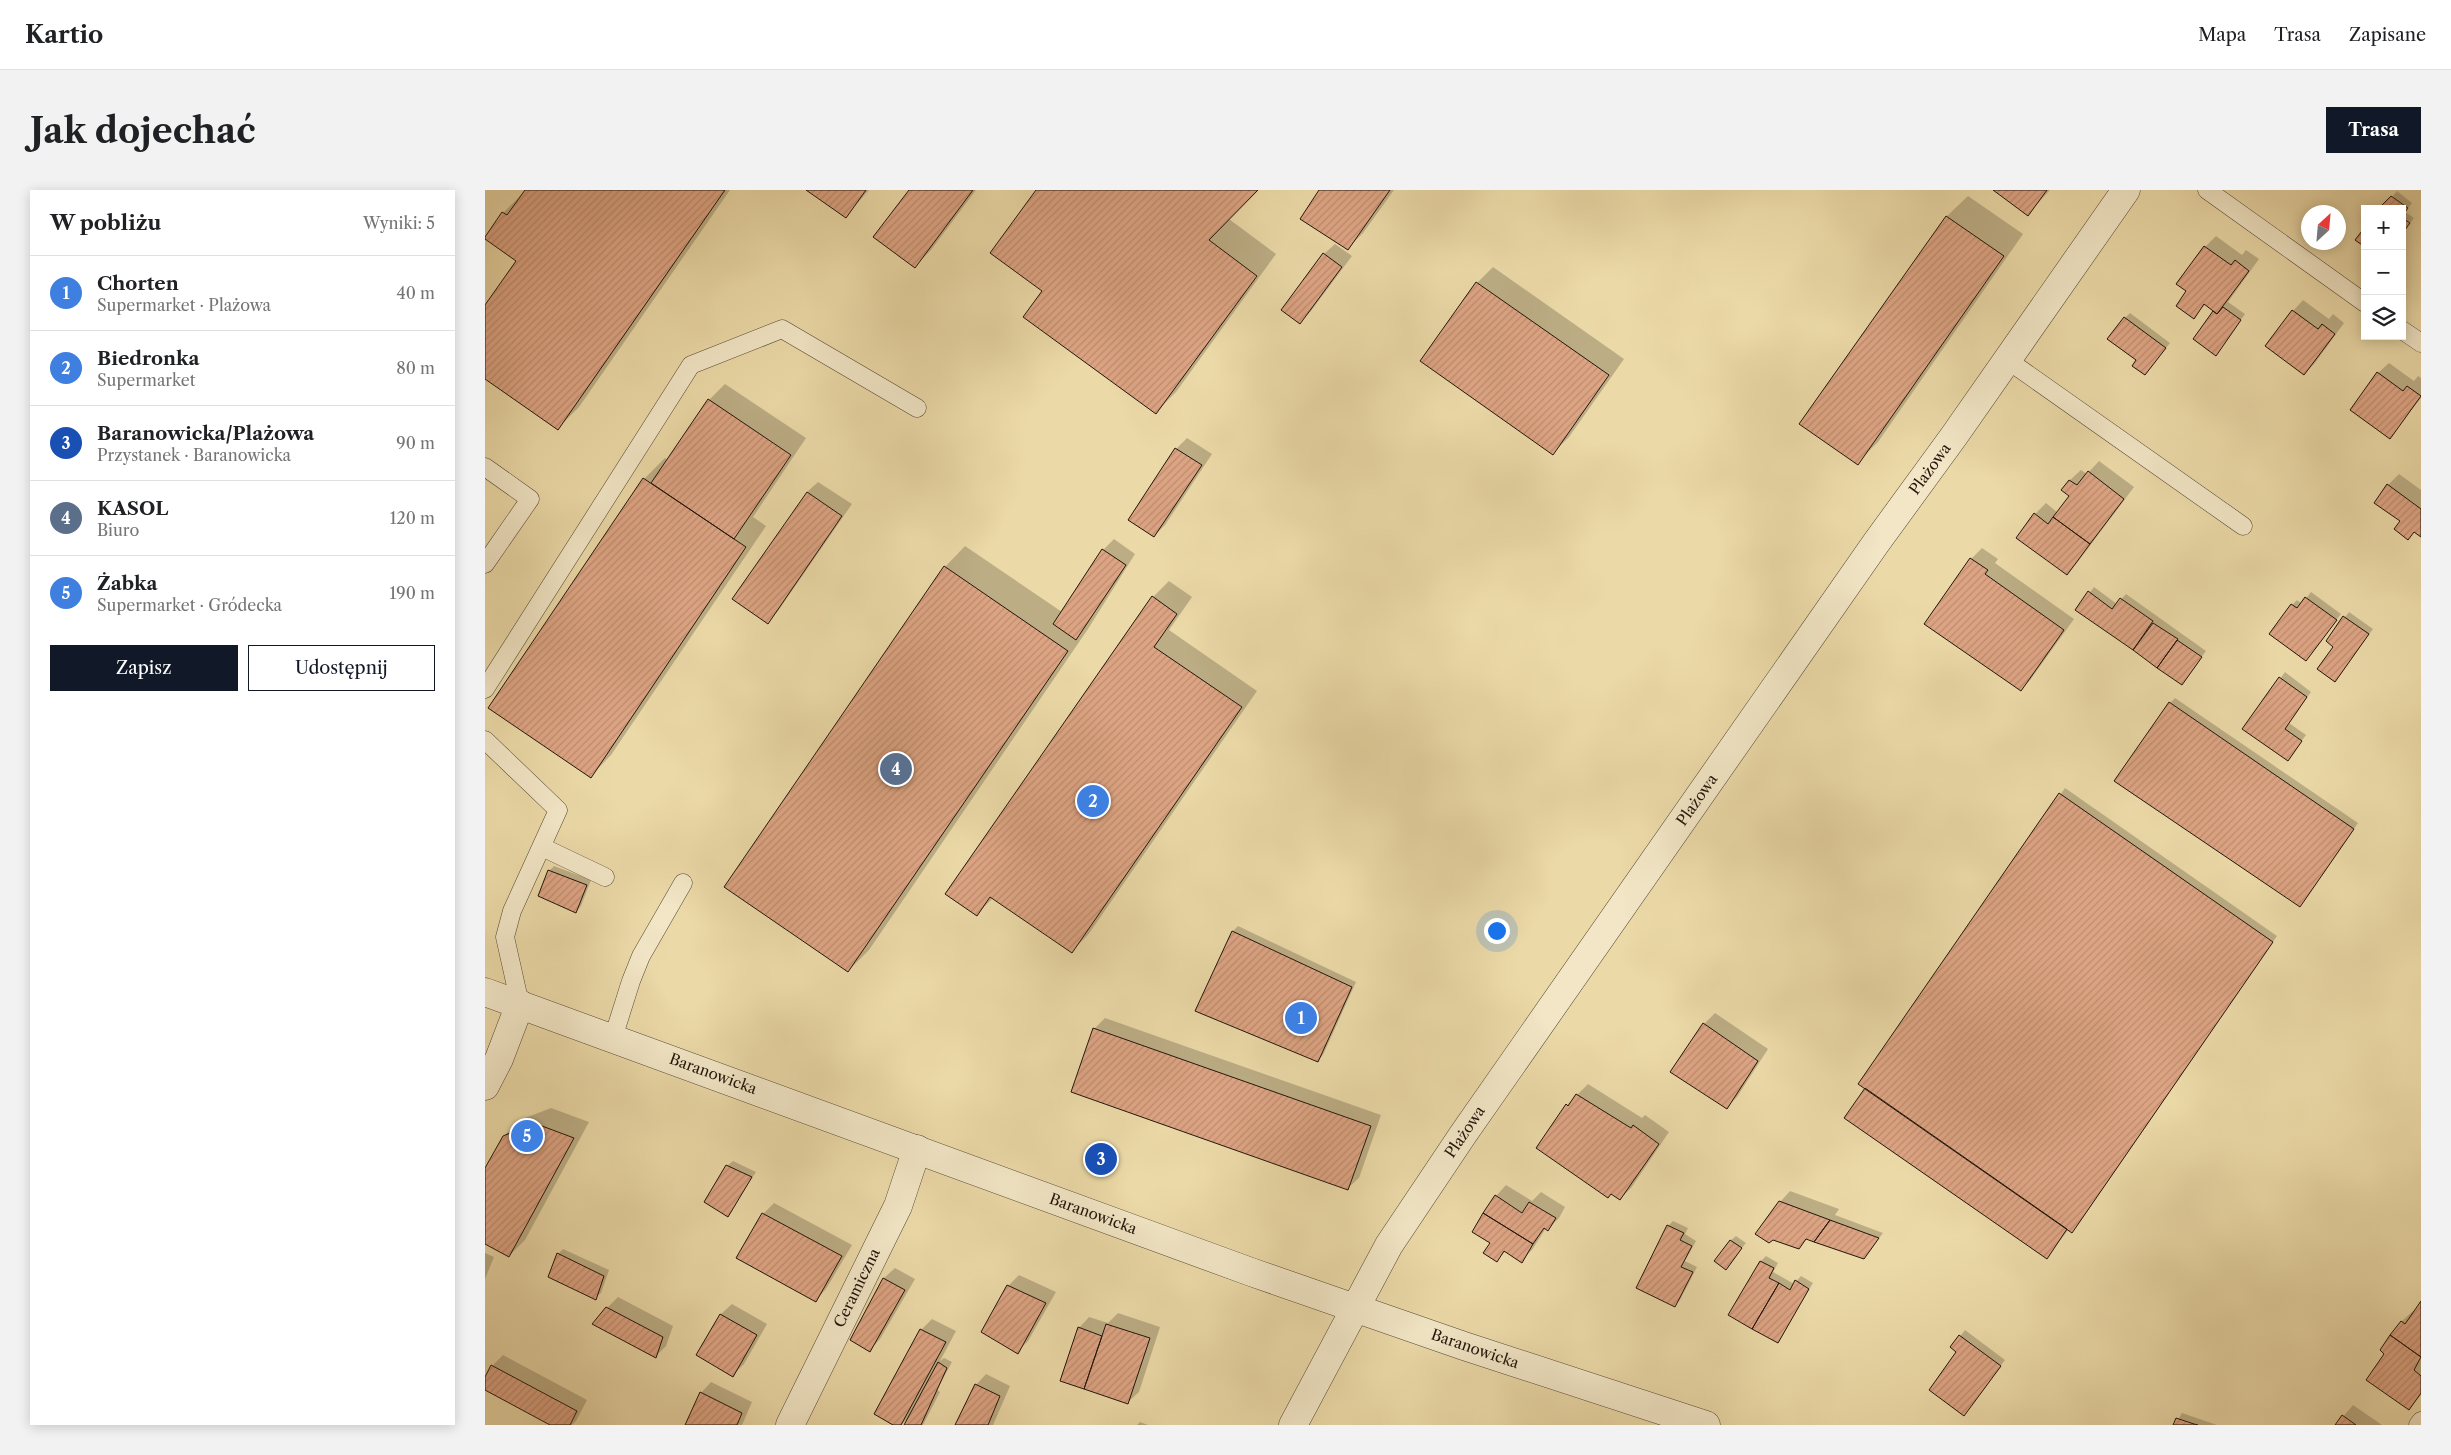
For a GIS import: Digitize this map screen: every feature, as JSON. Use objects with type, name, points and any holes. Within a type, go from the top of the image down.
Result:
[{"type":"street","name":"Plażowa","points":[[1293,1425],[1389,1245],[1464,1133],[2126,190]]},
{"type":"street","name":"Baranowicka","points":[[485,992],[1355,1308],[1706,1425]]},
{"type":"street","points":[[485,1086],[499,1060],[520,1004]]},
{"type":"street","name":"Ceramiczna","points":[[790,1425],[898,1206],[917,1149]]},
{"type":"lane","points":[[2207,190],[2361,300]]},
{"type":"lane","points":[[485,689],[691,365],[783,330],[917,408]]},
{"type":"lane","points":[[2406,333],[2421,343]]},
{"type":"lane","points":[[2006,359],[2243,526]]},
{"type":"lane","points":[[485,467],[531,499],[485,564]]},
{"type":"lane","points":[[485,740],[557,810],[512,911],[505,937],[520,1004]]},
{"type":"lane","points":[[542,847],[605,877]]},
{"type":"lane","points":[[613,1038],[641,956],[683,883]]},
{"type":"lane","points":[[2418,1425],[2421,1421]]},
{"type":"building","points":[[525,190],[725,190],[558,430],[485,379],[485,305],[516,261],[485,239],[485,237],[502,212],[507,215]]},
{"type":"building","points":[[806,190],[866,190],[846,218]]},
{"type":"building","points":[[909,190],[973,190],[915,268],[873,237]]},
{"type":"building","points":[[1036,190],[1258,190],[1209,240],[1257,276],[1156,414],[1023,317],[1042,291],[990,253]]},
{"type":"building","points":[[1319,190],[1390,190],[1348,250],[1300,219]]},
{"type":"building","points":[[1993,190],[2047,190],[2028,216]]},
{"type":"building","points":[[2391,196],[2404,205],[2382,205]]},
{"type":"building","points":[[1946,216],[2004,256],[1858,465],[1799,424]]},
{"type":"building","points":[[2406,220],[2410,223],[2406,228]]},
{"type":"building","points":[[2361,232],[2361,244],[2355,240]]},
{"type":"building","points":[[2204,246],[2231,265],[2235,260],[2249,271],[2217,314],[2204,304],[2194,319],[2176,306],[2186,291],[2176,284]]},
{"type":"building","points":[[1323,253],[1342,267],[1300,324],[1281,310]]},
{"type":"building","points":[[1476,282],[1609,375],[1553,455],[1420,361]]},
{"type":"building","points":[[2223,307],[2241,320],[2216,356],[2193,339],[2213,311],[2217,314]]},
{"type":"building","points":[[2292,310],[2318,329],[2322,324],[2335,334],[2304,375],[2265,346]]},
{"type":"building","points":[[2124,317],[2166,348],[2145,375],[2132,366],[2136,360],[2107,339]]},
{"type":"building","points":[[2377,372],[2403,391],[2407,386],[2421,396],[2390,439],[2350,410]]},
{"type":"building","points":[[708,399],[791,455],[734,539],[651,483]]},
{"type":"building","points":[[1175,448],[1202,465],[1154,537],[1128,520]]},
{"type":"building","points":[[2088,471],[2124,499],[2090,544],[2053,517],[2069,496],[2061,490],[2069,480],[2077,485]]},
{"type":"building","points":[[643,478],[746,547],[591,778],[488,708]]},
{"type":"building","points":[[2387,484],[2421,509],[2421,537],[2414,532],[2408,540],[2394,529],[2400,521],[2374,503]]},
{"type":"building","points":[[807,492],[842,516],[768,624],[732,599]]},
{"type":"building","points":[[2034,513],[2048,524],[2053,517],[2090,544],[2067,575],[2016,538]]},
{"type":"building","points":[[1102,549],[1126,565],[1076,640],[1053,624]]},
{"type":"building","points":[[1970,558],[1988,570],[1985,574],[2064,630],[2021,691],[1924,624]]},
{"type":"building","points":[[944,566],[1068,651],[848,972],[724,887]]},
{"type":"building","points":[[2088,591],[2112,609],[2120,598],[2153,621],[2133,650],[2075,610]]},
{"type":"building","points":[[1152,596],[1177,614],[1154,647],[1242,707],[1072,953],[990,897],[977,916],[945,894]]},
{"type":"building","points":[[2305,597],[2337,620],[2306,661],[2269,634],[2291,604],[2297,608]]},
{"type":"building","points":[[2343,616],[2369,634],[2335,682],[2317,669],[2333,647],[2326,641]]},
{"type":"building","points":[[2153,623],[2178,639],[2157,668],[2133,650]]},
{"type":"building","points":[[2177,640],[2202,657],[2182,685],[2157,668]]},
{"type":"building","points":[[2279,677],[2307,697],[2285,729],[2302,741],[2288,761],[2242,729]]},
{"type":"building","points":[[2169,702],[2354,829],[2300,907],[2114,781]]},
{"type":"building","points":[[2059,793],[2273,942],[2072,1233],[1858,1084]]},
{"type":"building","points":[[548,870],[587,885],[576,913],[538,896]]},
{"type":"building","points":[[1232,931],[1352,987],[1318,1062],[1195,1011]]},
{"type":"building","points":[[1703,1023],[1758,1061],[1727,1109],[1670,1072]]},
{"type":"building","points":[[1093,1028],[1371,1126],[1348,1190],[1071,1092]]},
{"type":"building","points":[[1865,1088],[2067,1229],[2047,1259],[1844,1118]]},
{"type":"building","points":[[1576,1094],[1631,1128],[1633,1125],[1659,1144],[1620,1200],[1611,1194],[1608,1198],[1536,1148],[1566,1104],[1568,1106]]},
{"type":"building","points":[[534,1123],[574,1138],[509,1257],[485,1244],[485,1168],[503,1136]]},
{"type":"building","points":[[726,1165],[752,1177],[728,1217],[704,1202]]},
{"type":"building","points":[[1495,1195],[1522,1213],[1529,1202],[1556,1218],[1548,1231],[1544,1228],[1533,1244],[1483,1213]]},
{"type":"building","points":[[1779,1201],[1830,1220],[1814,1242],[1806,1239],[1799,1249],[1773,1240],[1769,1243],[1755,1234]]},
{"type":"building","points":[[762,1213],[842,1256],[816,1302],[736,1258]]},
{"type":"building","points":[[1483,1213],[1533,1244],[1522,1263],[1504,1251],[1497,1262],[1483,1253],[1490,1243],[1472,1232]]},
{"type":"building","points":[[1830,1220],[1879,1238],[1864,1259],[1814,1242]]},
{"type":"building","points":[[1667,1225],[1684,1233],[1680,1240],[1692,1246],[1681,1267],[1693,1272],[1675,1307],[1636,1288]]},
{"type":"building","points":[[1730,1240],[1742,1248],[1726,1270],[1714,1261]]},
{"type":"building","points":[[557,1253],[604,1276],[596,1300],[548,1277]]},
{"type":"building","points":[[1760,1261],[1774,1268],[1769,1278],[1779,1283],[1752,1329],[1728,1315]]},
{"type":"building","points":[[883,1278],[905,1290],[870,1352],[850,1340]]},
{"type":"building","points":[[1795,1280],[1809,1289],[1778,1343],[1752,1329],[1779,1283],[1790,1290]]},
{"type":"building","points":[[1007,1285],[1046,1303],[1018,1354],[981,1332]]},
{"type":"building","points":[[2421,1301],[2421,1357],[2390,1335],[2401,1321],[2405,1324]]},
{"type":"building","points":[[606,1307],[663,1337],[656,1358],[592,1324]]},
{"type":"building","points":[[720,1314],[757,1335],[733,1377],[696,1355]]},
{"type":"building","points":[[1106,1324],[1150,1338],[1128,1404],[1084,1389]]},
{"type":"building","points":[[1078,1327],[1102,1336],[1084,1389],[1060,1381]]},
{"type":"building","points":[[920,1329],[946,1342],[901,1425],[893,1425],[874,1414]]},
{"type":"building","points":[[1959,1335],[2001,1366],[1964,1416],[1929,1390],[1956,1352],[1950,1347]]},
{"type":"building","points":[[2390,1335],[2421,1357],[2414,1370],[2421,1376],[2421,1393],[2409,1410],[2366,1380],[2384,1354],[2380,1350]]},
{"type":"building","points":[[938,1362],[947,1368],[921,1425],[904,1425]]},
{"type":"building","points":[[491,1365],[577,1411],[570,1425],[550,1425],[485,1390],[485,1377]]},
{"type":"building","points":[[975,1384],[1000,1396],[988,1425],[955,1425]]},
{"type":"building","points":[[700,1392],[742,1413],[737,1425],[685,1425]]},
{"type":"building","points":[[2342,1415],[2356,1425],[2335,1425]]},
{"type":"building","points":[[2176,1418],[2194,1424],[2198,1425],[2173,1425]]},
{"type":"place","name":"KASOL","points":[[896,769]]},
{"type":"place","name":"Biedronka","points":[[1093,801]]},
{"type":"place","name":"Chorten","points":[[1301,1018]]},
{"type":"place","name":"Żabka","points":[[527,1136]]},
{"type":"place","name":"Baranowicka/Plażowa","points":[[1101,1159]]}]
